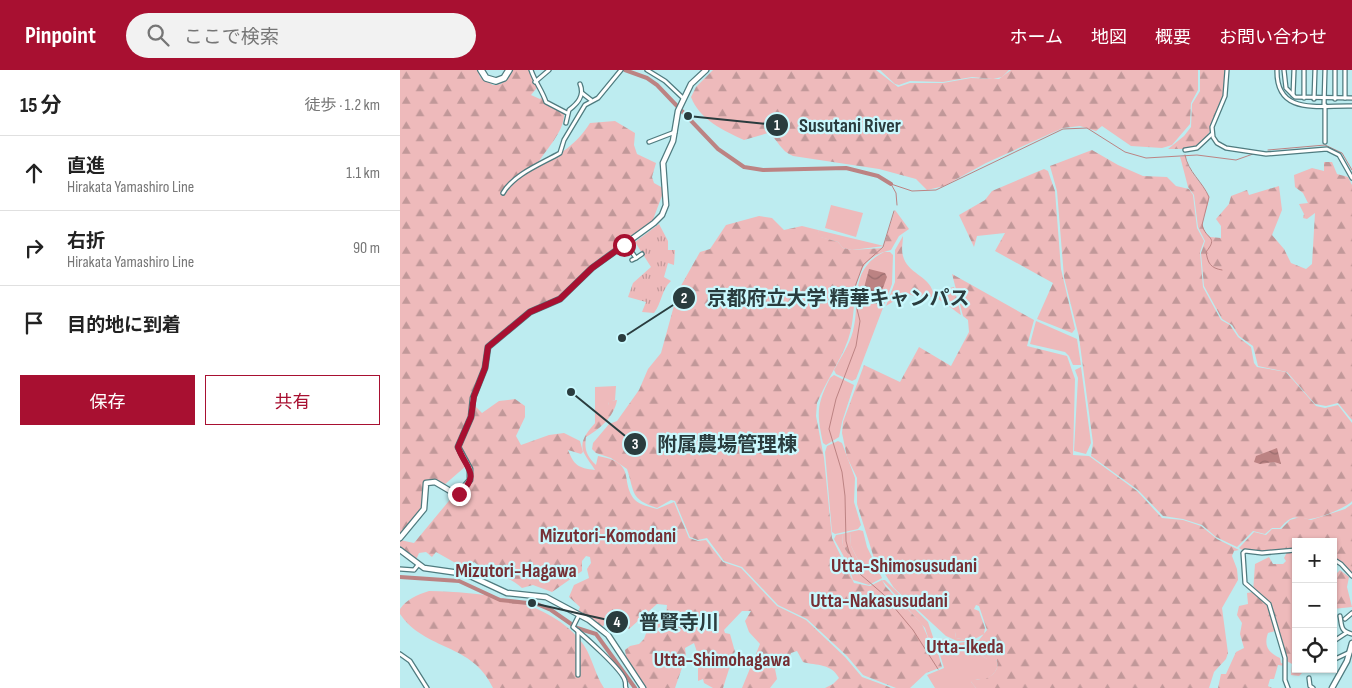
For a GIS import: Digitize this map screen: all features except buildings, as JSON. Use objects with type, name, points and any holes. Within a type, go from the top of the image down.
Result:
[{"type":"highway","points":[[482,70],[487,79],[497,81],[504,78],[508,70]]},
{"type":"main road","points":[[400,538],[424,509],[424,486],[427,482],[435,482],[457,495],[470,480],[472,474],[458,447],[471,417],[474,396],[485,368],[488,347],[530,312],[560,299],[592,268],[659,219],[665,210],[663,163],[675,132],[683,98],[692,82],[706,70]]},
{"type":"main road","points":[[400,550],[418,565],[435,570],[466,574],[504,592],[546,597],[580,615],[606,632],[643,688]]},
{"type":"main road","points":[[1332,688],[1351,651],[1352,644]]},
{"type":"street","points":[[531,70],[535,82],[543,90],[546,102],[568,113]]},
{"type":"street","points":[[535,82],[549,70]]},
{"type":"street","points":[[503,193],[510,183],[544,160],[560,153],[564,140],[585,105],[598,98],[622,70]]},
{"type":"street","points":[[647,70],[665,81],[683,98]]},
{"type":"street","points":[[1227,70],[1225,96],[1213,124],[1212,134],[1215,142],[1224,147],[1261,153],[1330,150],[1339,155],[1352,178]]},
{"type":"street","points":[[1277,70],[1278,88],[1288,100],[1298,105],[1352,106]]},
{"type":"street","points":[[1284,70],[1285,85],[1293,95],[1314,99],[1352,98]]},
{"type":"street","points":[[1293,95],[1294,70]]},
{"type":"street","points":[[1304,70],[1304,98]]},
{"type":"street","points":[[1314,99],[1315,70]]},
{"type":"street","points":[[1325,70],[1325,142]]},
{"type":"street","points":[[1335,70],[1335,99]]},
{"type":"street","points":[[1345,70],[1345,98]]},
{"type":"street","points":[[566,123],[568,113],[579,100],[582,93],[580,84]]},
{"type":"street","points":[[582,93],[592,101]]},
{"type":"street","points":[[579,100],[585,105]]},
{"type":"street","points":[[649,142],[675,132]]},
{"type":"street","points":[[1185,150],[1197,148],[1212,134]]},
{"type":"street","points":[[626,244],[636,258]]},
{"type":"street","points":[[632,260],[642,254]]},
{"type":"street","points":[[1288,688],[1285,680],[1285,658],[1269,604],[1246,583],[1242,553],[1245,551],[1262,553],[1292,550]]},
{"type":"street","points":[[1337,562],[1352,576]]},
{"type":"street","points":[[400,570],[414,570],[418,565]]},
{"type":"street","points":[[1345,619],[1352,613]]},
{"type":"street","points":[[580,615],[573,627],[586,636],[619,672],[625,680],[626,688]]},
{"type":"street","points":[[1340,616],[1341,627],[1346,633],[1352,634]]},
{"type":"street","points":[[578,631],[578,675]]},
{"type":"street","points":[[1337,639],[1346,633]]},
{"type":"street","points":[[1337,658],[1351,651]]},
{"type":"street","points":[[400,654],[410,661],[427,688]]},
{"type":"street","points":[[1309,678],[1310,686],[1313,688]]},
{"type":"green space","points":[[400,70],[478,70],[480,77],[493,85],[501,84],[511,70],[530,70],[532,77],[540,84],[531,95],[540,99],[543,96],[546,102],[564,114],[558,135],[536,166],[567,149],[585,131],[590,123],[615,121],[635,133],[634,145],[637,154],[656,163],[652,177],[654,183],[663,188],[663,193],[651,225],[607,256],[557,300],[540,306],[486,349],[485,365],[473,397],[470,417],[457,446],[466,466],[443,486],[433,480],[425,482],[422,510],[400,536]]},
{"type":"green space","points":[[713,70],[876,70],[898,87],[910,83],[943,83],[971,78],[999,79],[1011,70],[1198,70],[1198,90],[1191,103],[1190,124],[1172,145],[1162,148],[1131,146],[1102,126],[1096,131],[1080,126],[1063,128],[986,163],[944,186],[927,190],[916,179],[879,169],[793,156],[785,151],[768,133],[744,140],[721,128],[700,112],[691,97],[696,87]]},
{"type":"green space","points":[[880,70],[1009,70],[1002,77],[993,79],[972,77],[943,82],[910,81],[899,85],[895,84]]},
{"type":"green space","points":[[1200,70],[1225,70],[1223,98],[1209,133],[1202,143],[1191,149],[1168,149],[1184,136],[1191,127],[1192,104],[1200,91]]},
{"type":"green space","points":[[1092,150],[1118,165],[1143,176],[1167,177],[1176,186],[1189,189],[1193,195],[1197,228],[1204,241],[1200,252],[1203,287],[1221,320],[1230,325],[1238,337],[1251,347],[1254,363],[1257,367],[1286,372],[1316,406],[1325,408],[1338,405],[1352,423],[1352,501],[1349,504],[1312,519],[1293,518],[1280,528],[1272,528],[1265,534],[1253,531],[1237,547],[1216,537],[1202,525],[1183,519],[1163,516],[1138,490],[1091,456],[1093,443],[1079,337],[1064,277],[1057,191],[1050,166]]},
{"type":"green space","points":[[1185,156],[1189,167],[1209,197],[1203,227],[1210,237],[1221,238],[1221,226],[1216,219],[1229,204],[1231,196],[1247,190],[1249,195],[1279,186],[1282,210],[1272,235],[1284,249],[1291,263],[1306,269],[1312,264],[1315,213],[1307,219],[1303,218],[1304,214],[1299,204],[1308,203],[1303,193],[1295,187],[1294,175],[1312,168],[1324,171],[1324,162],[1332,162],[1337,174],[1348,177],[1352,185],[1352,420],[1338,403],[1326,406],[1315,404],[1287,372],[1258,366],[1253,346],[1239,336],[1232,325],[1222,319],[1204,286],[1201,253],[1205,241],[1198,227],[1194,195],[1188,187],[1180,157]]},
{"type":"green space","points":[[1044,169],[1048,171],[1055,191],[1061,269],[1075,329],[1072,333],[1037,319],[1053,283],[995,251],[1005,233],[977,236],[974,247],[959,215],[985,200],[992,191]]},
{"type":"green space","points":[[831,205],[863,213],[856,237],[825,228]]},
{"type":"green space","points":[[895,210],[909,229],[899,236],[891,250],[876,255],[866,264],[860,274],[856,286],[852,327],[848,340],[817,403],[816,416],[824,458],[832,538],[854,583],[870,586],[882,580],[886,587],[922,624],[929,640],[936,646],[942,667],[926,673],[910,688],[896,688],[863,675],[847,656],[807,619],[778,605],[742,567],[724,561],[707,538],[698,540],[690,537],[675,501],[671,500],[657,508],[648,505],[635,494],[627,469],[611,458],[596,453],[592,449],[593,443],[609,424],[617,421],[639,390],[648,369],[661,353],[678,291],[700,252],[710,249],[726,225],[759,216],[772,218],[784,230],[802,226],[818,230],[821,237],[838,242],[843,248],[852,250],[883,248]]},
{"type":"green space","points":[[659,224],[668,241],[668,250],[675,250],[674,265],[668,263],[664,277],[671,281],[665,288],[654,313],[642,312],[646,302],[628,297],[633,283],[651,267],[635,242]]},
{"type":"green space","points":[[818,230],[884,246],[852,250],[843,248],[838,242],[820,237]]},
{"type":"green space","points":[[903,236],[902,251],[905,262],[927,282],[933,292],[954,287],[961,315],[938,299],[917,297],[907,293],[886,306],[895,282],[895,250]]},
{"type":"green space","points":[[884,252],[890,252],[893,255],[892,284],[856,379],[852,381],[836,374],[834,370],[847,347],[853,331],[860,277],[873,259]]},
{"type":"green space","points":[[952,274],[1034,320],[1027,346],[1067,356],[1075,379],[1073,455],[1089,456],[1137,491],[1162,518],[1183,520],[1201,526],[1217,539],[1239,550],[1234,551],[1232,556],[1237,569],[1238,580],[1222,608],[1228,653],[1226,659],[1214,672],[1209,688],[976,688],[971,682],[973,679],[984,680],[997,669],[996,659],[987,659],[976,652],[979,640],[984,634],[971,641],[956,638],[955,632],[946,630],[890,577],[892,570],[888,564],[878,563],[874,558],[857,504],[857,478],[847,457],[842,433],[843,422],[864,365],[900,382],[919,347],[951,366],[969,332],[968,320],[963,316]],"holes":[[[976,605],[979,606],[987,630],[984,634],[985,628],[979,611],[974,609]]]},
{"type":"green space","points":[[1036,321],[1077,339],[1081,365],[1073,365],[1065,352],[1030,344]]},
{"type":"green space","points":[[1081,367],[1091,443],[1086,454],[1074,451],[1078,378],[1075,370]]},
{"type":"green space","points":[[834,375],[854,385],[839,437],[826,445],[823,443],[819,410],[825,388],[830,378]]},
{"type":"green space","points":[[616,386],[615,400],[609,402],[607,411],[595,424],[595,387]]},
{"type":"green space","points":[[515,399],[525,406],[525,417],[516,436],[521,445],[549,435],[564,433],[580,441],[583,452],[581,454],[568,450],[577,465],[595,470],[584,453],[582,446],[584,439],[607,408],[609,401],[617,400],[613,412],[606,422],[586,437],[585,446],[590,459],[596,465],[598,456],[618,463],[623,468],[630,493],[635,500],[645,506],[657,509],[674,502],[689,538],[698,541],[706,540],[723,562],[741,568],[777,606],[806,620],[845,657],[862,677],[892,688],[825,688],[839,678],[836,673],[828,667],[803,662],[797,651],[791,653],[789,659],[775,669],[777,679],[770,688],[742,688],[760,644],[749,632],[745,621],[751,611],[742,611],[724,630],[725,633],[730,634],[735,652],[729,658],[730,666],[723,688],[713,688],[704,683],[703,679],[698,681],[698,655],[694,643],[685,648],[686,656],[675,688],[645,688],[623,658],[626,656],[625,650],[630,646],[639,644],[644,639],[648,628],[666,614],[667,605],[657,604],[629,629],[615,623],[611,629],[605,624],[602,627],[578,612],[580,607],[569,597],[574,585],[589,578],[587,569],[591,563],[590,557],[586,556],[582,561],[582,571],[552,592],[533,585],[522,588],[511,580],[474,562],[468,570],[436,552],[432,557],[426,552],[419,553],[416,560],[411,558],[400,547],[400,540],[414,543],[453,496],[462,495],[470,482],[470,467],[460,449],[474,405],[482,413],[499,401]]},
{"type":"green space","points":[[838,441],[842,443],[855,478],[854,502],[861,525],[858,529],[835,534],[832,532],[825,452],[827,446]]},
{"type":"green space","points":[[1352,504],[1352,574],[1342,563],[1337,561],[1337,538],[1292,538],[1292,550],[1251,552],[1239,548],[1254,532],[1266,535],[1272,529],[1281,529],[1290,520],[1300,517],[1311,520],[1345,509]]},
{"type":"green space","points":[[863,531],[867,547],[882,578],[869,585],[853,580],[848,564],[834,539],[836,535],[842,534],[843,546],[862,568],[851,546],[850,532]]},
{"type":"green space","points":[[850,532],[851,546],[862,568],[859,570],[843,546],[842,534]]},
{"type":"green space","points":[[1287,552],[1292,552],[1292,664],[1285,660],[1275,631],[1268,633],[1266,641],[1269,651],[1280,658],[1281,663],[1285,664],[1285,666],[1278,665],[1274,679],[1270,679],[1268,686],[1272,688],[1218,688],[1221,674],[1226,674],[1236,652],[1244,648],[1240,634],[1242,623],[1237,615],[1239,606],[1248,604],[1247,593],[1253,592],[1255,564],[1269,557],[1273,564],[1283,564],[1286,561],[1284,558]]},
{"type":"green space","points":[[878,563],[888,564],[955,632],[956,638],[971,641],[957,641],[946,636],[894,588]]},
{"type":"green space","points":[[1340,570],[1349,577],[1347,587],[1352,607],[1337,609],[1337,573]]},
{"type":"green space","points":[[882,580],[885,580],[928,622],[936,646],[929,640],[925,628]]},
{"type":"green space","points":[[429,591],[469,593],[510,600],[530,606],[549,615],[566,626],[584,645],[604,688],[493,688],[484,673],[474,663],[422,635],[410,626],[400,614],[400,609],[409,600]]},
{"type":"green space","points":[[945,638],[958,643],[979,640],[976,652],[987,659],[996,659],[997,669],[984,681],[977,679],[971,682],[976,688],[935,688],[927,675],[944,668],[937,645],[939,641]]},
{"type":"green space","points":[[1292,664],[1292,673],[1302,673],[1299,676],[1291,675]]},
{"type":"water","points":[[869,269],[885,273],[887,277],[877,304],[861,299]]},
{"type":"water","points":[[1277,448],[1281,464],[1274,462],[1260,464],[1254,462],[1256,456]]},
{"type":"waterway","points":[[625,70],[647,78],[657,85],[718,149],[744,167],[763,170],[846,168],[878,176],[891,184]]},
{"type":"waterway","points":[[891,184],[912,191],[936,190],[1063,129],[1087,128],[1125,152],[1146,158],[1197,155],[1236,160],[1253,154]]},
{"type":"waterway","points":[[1268,150],[1325,145],[1342,153],[1352,170]]},
{"type":"waterway","points":[[1185,155],[1192,172],[1209,197],[1202,225],[1212,240],[1206,252],[1210,264],[1222,270]]},
{"type":"waterway","points":[[891,184],[896,193],[897,205]]},
{"type":"waterway","points":[[894,211],[883,247],[863,265],[853,293],[860,321],[856,346],[836,399],[829,429],[842,472],[845,496],[846,541],[849,552],[860,574],[883,594],[913,630],[938,669]]},
{"type":"waterway","points":[[400,577],[459,581],[500,600],[537,604],[551,610],[577,628],[596,634],[635,688]]},
{"type":"waterway","points":[[1349,661],[1352,653]]},
{"type":"waterway","points":[[1335,688],[1344,671]]},
{"type":"place","name":"Susutani River","points":[[688,116]]},
{"type":"place","name":"京都府立大学 精華キャンパス","points":[[622,338]]},
{"type":"place","name":"附属農場管理棟","points":[[571,392]]},
{"type":"place","name":"普賢寺川","points":[[532,603]]},
{"type":"district","name":"Mizutori-Komodani","points":[[608,535]]},
{"type":"district","name":"Utta-Shimosusudani","points":[[904,565]]},
{"type":"district","name":"Mizutori-Hagawa","points":[[516,570]]},
{"type":"district","name":"Utta-Nakasusudani","points":[[879,600]]},
{"type":"district","name":"Utta-Ikeda","points":[[965,646]]},
{"type":"district","name":"Utta-Shimohagawa","points":[[722,659]]},
{"type":"route","points":[[459,494],[470,481],[472,474],[458,447],[471,417],[474,396],[485,368],[488,347],[530,312],[553,304],[560,299],[592,268],[624,245]]}]
